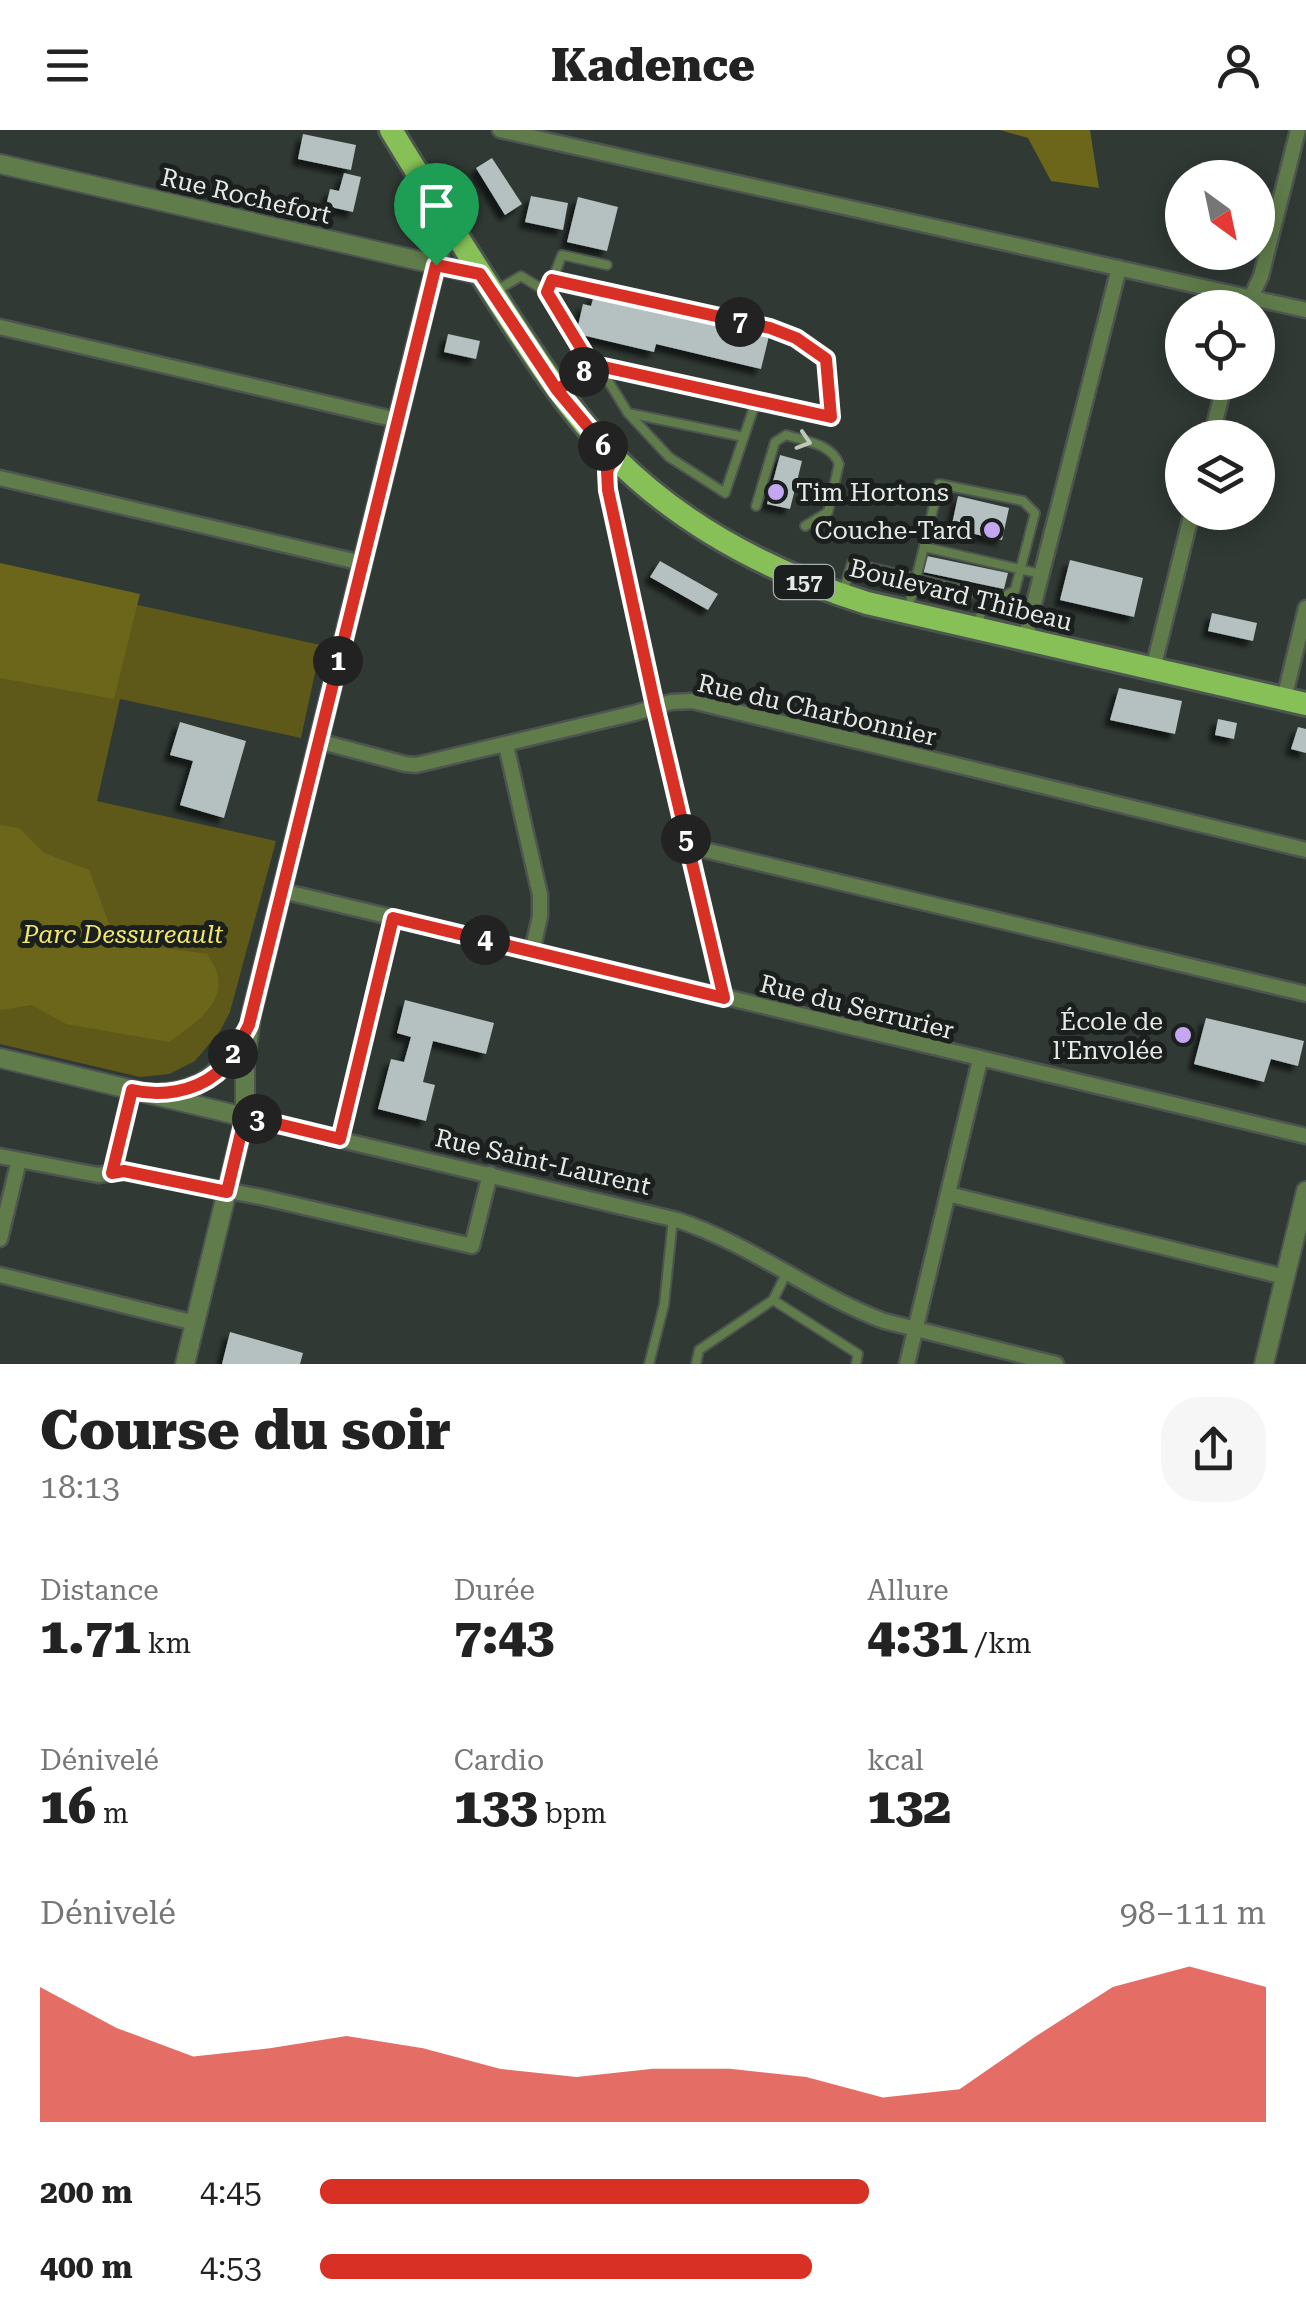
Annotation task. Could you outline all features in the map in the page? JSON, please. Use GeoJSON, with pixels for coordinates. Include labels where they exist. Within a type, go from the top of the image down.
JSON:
{"type":"FeatureCollection","features":[{"type":"Feature","properties":{"kind":"main road","name":"Boulevard Thibeau"},"geometry":{"type":"LineString","coordinates":[[391,130],[557,390],[614,458],[664,500],[726,542],[773,568],[842,595],[1295,702]]}},
{"type":"Feature","properties":{"kind":"street"},"geometry":{"type":"LineString","coordinates":[[500,130],[1118,268],[1200,290]]}},
{"type":"Feature","properties":{"kind":"street"},"geometry":{"type":"LineString","coordinates":[[1254,290],[1298,130]]}},
{"type":"Feature","properties":{"kind":"street","name":"Rue Rochefort"},"geometry":{"type":"LineString","coordinates":[[0,164],[436,265],[487,284]]}},
{"type":"Feature","properties":{"kind":"street"},"geometry":{"type":"LineString","coordinates":[[186,1364],[245,1116],[249,1025],[448,224]]}},
{"type":"Feature","properties":{"kind":"street"},"geometry":{"type":"LineString","coordinates":[[1024,640],[1118,268]]}},
{"type":"Feature","properties":{"kind":"street"},"geometry":{"type":"LineString","coordinates":[[1275,306],[1306,310]]}},
{"type":"Feature","properties":{"kind":"street"},"geometry":{"type":"LineString","coordinates":[[0,327],[397,420]]}},
{"type":"Feature","properties":{"kind":"street"},"geometry":{"type":"LineString","coordinates":[[614,458],[607,471],[608,490],[724,998]]}},
{"type":"Feature","properties":{"kind":"street"},"geometry":{"type":"LineString","coordinates":[[0,478],[362,563]]}},
{"type":"Feature","properties":{"kind":"street"},"geometry":{"type":"LineString","coordinates":[[1153,669],[1188,530]]}},
{"type":"Feature","properties":{"kind":"street"},"geometry":{"type":"LineString","coordinates":[[1295,702],[1306,608]]}},
{"type":"Feature","properties":{"kind":"street","name":"Rue du Charbonnier"},"geometry":{"type":"LineString","coordinates":[[318,741],[410,765],[635,714],[671,702],[692,701],[1306,850]]}},
{"type":"Feature","properties":{"kind":"street"},"geometry":{"type":"LineString","coordinates":[[506,745],[540,894],[540,916],[532,952]]}},
{"type":"Feature","properties":{"kind":"street"},"geometry":{"type":"LineString","coordinates":[[688,846],[1306,994]]}},
{"type":"Feature","properties":{"kind":"street","name":"Rue du Serrurier"},"geometry":{"type":"LineString","coordinates":[[282,891],[1306,1136]]}},
{"type":"Feature","properties":{"kind":"street"},"geometry":{"type":"LineString","coordinates":[[340,1139],[393,918]]}},
{"type":"Feature","properties":{"kind":"street"},"geometry":{"type":"LineString","coordinates":[[112,1173],[139,1092],[182,1090],[212,1076],[228,1061],[249,1025]]}},
{"type":"Feature","properties":{"kind":"street","name":"Rue Saint-Laurent"},"geometry":{"type":"LineString","coordinates":[[0,1058],[673,1218],[715,1234],[873,1317],[1056,1364]]}},
{"type":"Feature","properties":{"kind":"street"},"geometry":{"type":"LineString","coordinates":[[907,1364],[980,1060]]}},
{"type":"Feature","properties":{"kind":"street"},"geometry":{"type":"LineString","coordinates":[[0,1156],[98,1175],[124,1171],[261,1197],[472,1246],[490,1174]]}},
{"type":"Feature","properties":{"kind":"street"},"geometry":{"type":"LineString","coordinates":[[0,1239],[18,1160]]}},
{"type":"Feature","properties":{"kind":"street"},"geometry":{"type":"LineString","coordinates":[[1264,1364],[1306,1191]]}},
{"type":"Feature","properties":{"kind":"street"},"geometry":{"type":"LineString","coordinates":[[948,1194],[1285,1277]]}},
{"type":"Feature","properties":{"kind":"street"},"geometry":{"type":"LineString","coordinates":[[0,1274],[195,1323]]}},
{"type":"Feature","properties":{"kind":"lane"},"geometry":{"type":"LineString","coordinates":[[547,292],[562,255],[608,265]]}},
{"type":"Feature","properties":{"kind":"lane"},"geometry":{"type":"LineString","coordinates":[[487,284],[520,276],[547,292],[628,412],[670,457],[725,493],[756,400]]}},
{"type":"Feature","properties":{"kind":"lane"},"geometry":{"type":"LineString","coordinates":[[552,280],[770,328],[796,338],[826,359],[831,417],[596,367],[557,390]]}},
{"type":"Feature","properties":{"kind":"lane"},"geometry":{"type":"LineString","coordinates":[[628,412],[744,437]]}},
{"type":"Feature","properties":{"kind":"lane"},"geometry":{"type":"LineString","coordinates":[[756,506],[775,442],[786,436],[829,449],[839,464],[828,512],[805,526]]}},
{"type":"Feature","properties":{"kind":"lane"},"geometry":{"type":"LineString","coordinates":[[842,595],[852,564],[915,580],[1000,599],[1015,590],[1035,513],[1023,501],[939,484],[924,547],[915,580],[907,613]]}},
{"type":"Feature","properties":{"kind":"lane"},"geometry":{"type":"LineString","coordinates":[[924,547],[1041,574]]}},
{"type":"Feature","properties":{"kind":"lane"},"geometry":{"type":"LineString","coordinates":[[977,629],[986,596]]}},
{"type":"Feature","properties":{"kind":"lane"},"geometry":{"type":"LineString","coordinates":[[650,1364],[664,1305],[673,1218]]}},
{"type":"Feature","properties":{"kind":"lane"},"geometry":{"type":"LineString","coordinates":[[696,1364],[699,1350],[773,1300],[787,1272]]}},
{"type":"Feature","properties":{"kind":"lane"},"geometry":{"type":"LineString","coordinates":[[773,1300],[858,1354],[856,1364]]}},
{"type":"Feature","properties":{"kind":"green space"},"geometry":{"type":"Polygon","coordinates":[[[1000,130],[1090,130],[1099,188],[1051,181],[1028,138],[1000,130]]]}},
{"type":"Feature","properties":{"kind":"green space"},"geometry":{"type":"Polygon","coordinates":[[[0,563],[140,594],[114,699],[0,678],[0,563]]]}},
{"type":"Feature","properties":{"kind":"green space","name":"Parc Dessureault"},"geometry":{"type":"Polygon","coordinates":[[[0,575],[321,645],[301,738],[120,699],[97,801],[276,841],[230,1012],[195,1061],[169,1074],[140,1077],[0,1044],[0,575]]]}},
{"type":"Feature","properties":{"kind":"green space"},"geometry":{"type":"Polygon","coordinates":[[[0,825],[19,828],[44,853],[89,870],[110,926],[145,945],[207,954],[218,977],[218,988],[203,1015],[169,1042],[66,1024],[32,1005],[0,1010],[0,825]]]}},
{"type":"Feature","properties":{"kind":"building"},"geometry":{"type":"Polygon","coordinates":[[[303,134],[356,145],[351,170],[298,159],[303,134]]]}},
{"type":"Feature","properties":{"kind":"building"},"geometry":{"type":"Polygon","coordinates":[[[492,158],[522,204],[505,215],[476,168],[492,158]]]}},
{"type":"Feature","properties":{"kind":"building"},"geometry":{"type":"Polygon","coordinates":[[[344,173],[361,177],[353,212],[326,206],[330,189],[339,191],[344,173]]]}},
{"type":"Feature","properties":{"kind":"building"},"geometry":{"type":"Polygon","coordinates":[[[531,196],[568,203],[563,230],[525,222],[531,196]]]}},
{"type":"Feature","properties":{"kind":"building"},"geometry":{"type":"Polygon","coordinates":[[[578,197],[618,207],[607,251],[567,242],[578,197]]]}},
{"type":"Feature","properties":{"kind":"building"},"geometry":{"type":"Polygon","coordinates":[[[594,295],[769,336],[761,369],[656,344],[654,352],[582,335],[577,330],[583,304],[591,306],[594,295]]]}},
{"type":"Feature","properties":{"kind":"building"},"geometry":{"type":"Polygon","coordinates":[[[448,334],[480,341],[476,359],[444,352],[448,334]]]}},
{"type":"Feature","properties":{"kind":"building"},"geometry":{"type":"Polygon","coordinates":[[[780,455],[802,461],[790,509],[767,504],[780,455]]]}},
{"type":"Feature","properties":{"kind":"building"},"geometry":{"type":"Polygon","coordinates":[[[958,496],[1009,508],[1002,540],[951,529],[958,496]]]}},
{"type":"Feature","properties":{"kind":"building"},"geometry":{"type":"Polygon","coordinates":[[[927,556],[1008,573],[1004,589],[923,572],[927,556]]]}},
{"type":"Feature","properties":{"kind":"building"},"geometry":{"type":"Polygon","coordinates":[[[1070,560],[1143,578],[1134,617],[1060,600],[1070,560]]]}},
{"type":"Feature","properties":{"kind":"building"},"geometry":{"type":"Polygon","coordinates":[[[660,561],[718,594],[708,610],[650,577],[660,561]]]}},
{"type":"Feature","properties":{"kind":"building"},"geometry":{"type":"Polygon","coordinates":[[[1212,613],[1257,623],[1253,641],[1208,631],[1212,613]]]}},
{"type":"Feature","properties":{"kind":"building"},"geometry":{"type":"Polygon","coordinates":[[[1119,688],[1182,701],[1175,734],[1110,720],[1119,688]]]}},
{"type":"Feature","properties":{"kind":"building"},"geometry":{"type":"Polygon","coordinates":[[[1218,719],[1237,723],[1234,739],[1215,735],[1218,719]]]}},
{"type":"Feature","properties":{"kind":"building"},"geometry":{"type":"Polygon","coordinates":[[[180,722],[246,741],[224,818],[180,805],[193,761],[170,755],[180,722]]]}},
{"type":"Feature","properties":{"kind":"building"},"geometry":{"type":"Polygon","coordinates":[[[1298,727],[1306,729],[1306,753],[1291,749],[1298,727]]]}},
{"type":"Feature","properties":{"kind":"building"},"geometry":{"type":"Polygon","coordinates":[[[405,1000],[494,1023],[486,1054],[433,1041],[423,1082],[435,1085],[426,1121],[378,1109],[391,1059],[404,1062],[411,1037],[397,1033],[405,1000]]]}},
{"type":"Feature","properties":{"kind":"building"},"geometry":{"type":"Polygon","coordinates":[[[1206,1018],[1304,1041],[1298,1066],[1271,1059],[1264,1082],[1194,1064],[1206,1018]]]}},
{"type":"Feature","properties":{"kind":"building"},"geometry":{"type":"Polygon","coordinates":[[[230,1332],[303,1353],[300,1364],[222,1364],[230,1332]]]}},
{"type":"Feature","properties":{"kind":"place","name":"Tim Hortons"},"geometry":{"type":"Point","coordinates":[776,492]}},
{"type":"Feature","properties":{"kind":"place","name":"Couche-Tard"},"geometry":{"type":"Point","coordinates":[992,530]}},
{"type":"Feature","properties":{"kind":"place","name":"École de l'Envolée"},"geometry":{"type":"Point","coordinates":[1183,1035]}},
{"type":"Feature","properties":{"kind":"route"},"geometry":{"type":"LineString","coordinates":[[436,265],[249,1025],[228,1061],[206,1080],[168,1093],[132,1090],[112,1173],[124,1171],[227,1192],[245,1116],[340,1139],[393,918],[724,998],[608,490],[607,471],[614,458],[557,390],[593,368],[547,292],[552,280],[770,328],[796,338],[826,359],[831,417],[599,366],[557,390],[480,274],[436,265]]}}]}
